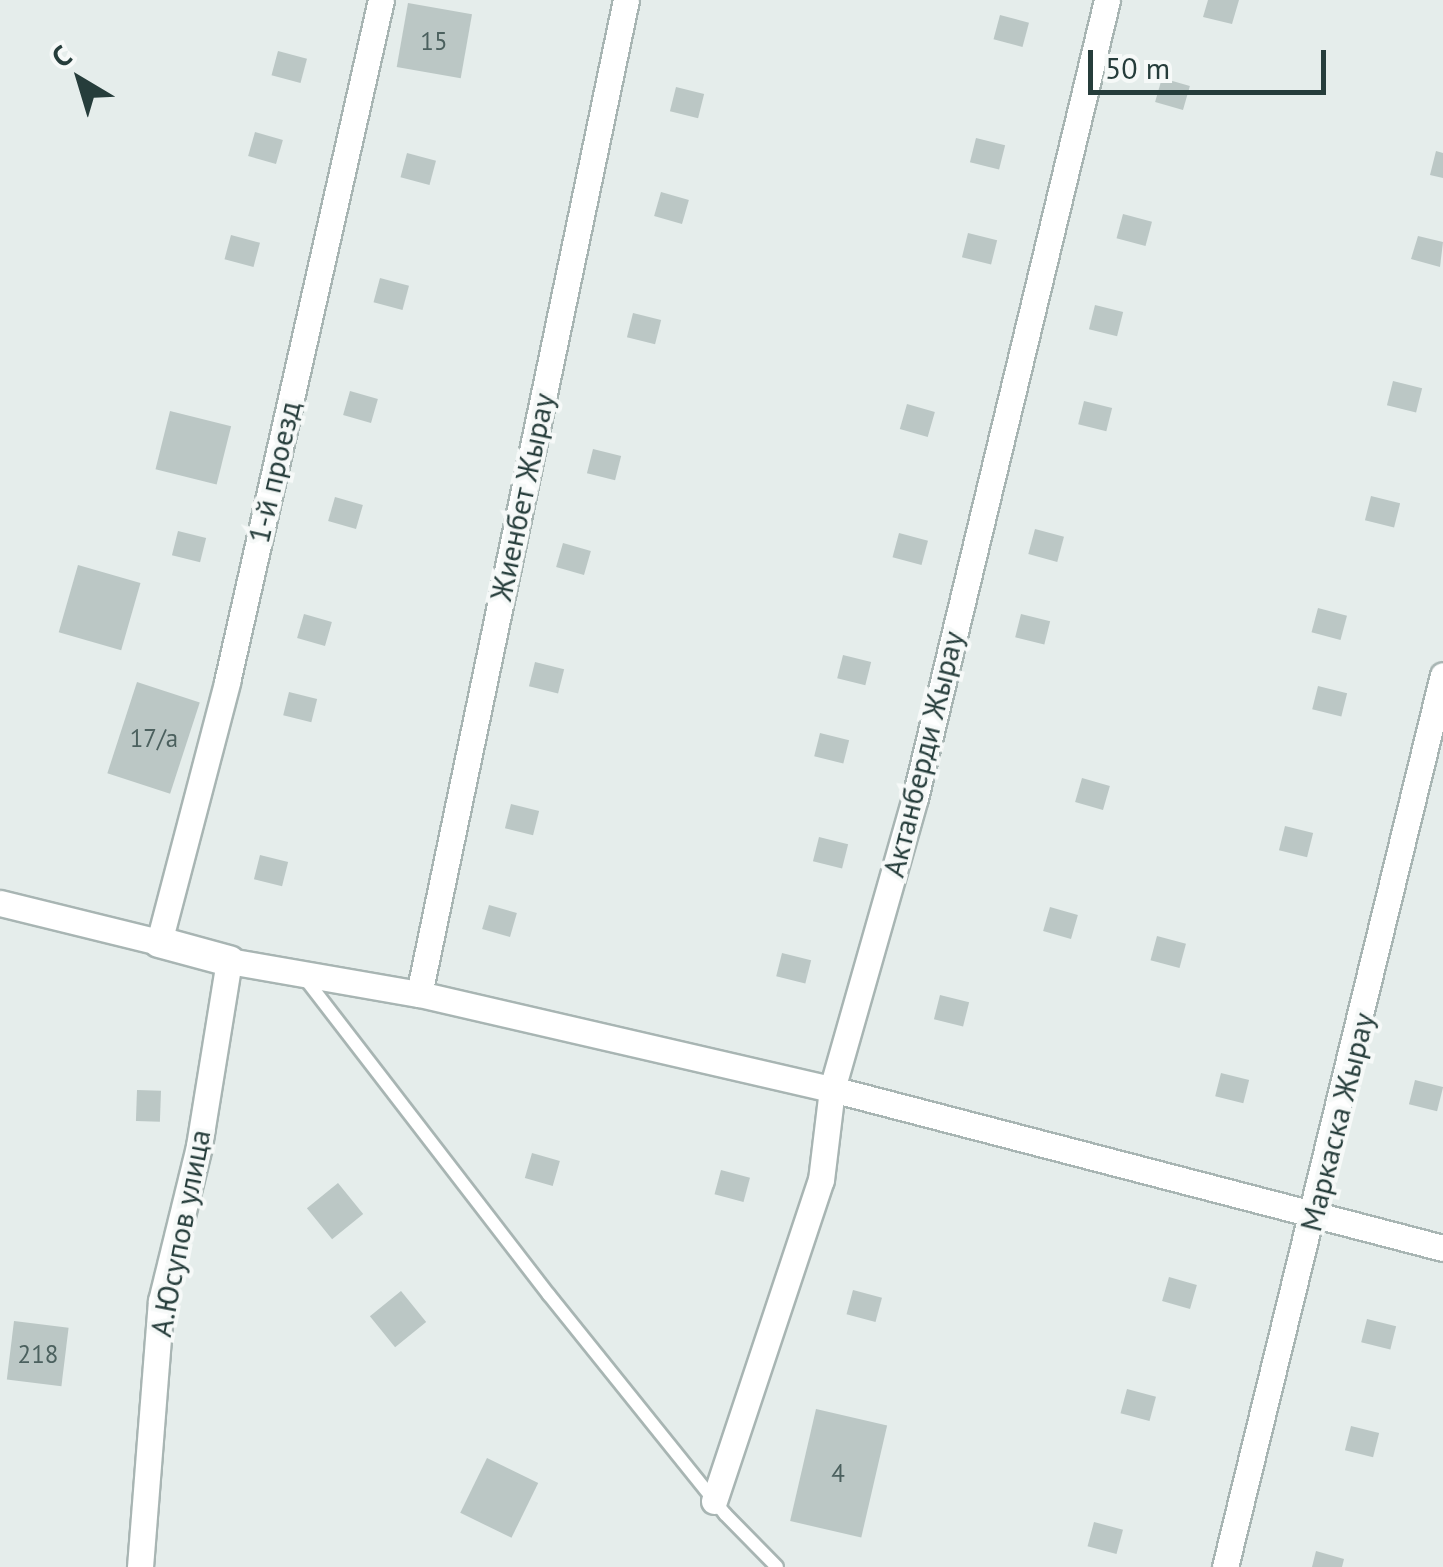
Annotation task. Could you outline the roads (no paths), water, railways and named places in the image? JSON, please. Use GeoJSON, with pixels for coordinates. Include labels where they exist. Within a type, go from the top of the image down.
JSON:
{"type":"FeatureCollection","features":[{"type":"Feature","properties":{"kind":"street","name":"1-й проезд"},"geometry":{"type":"LineString","coordinates":[[159,942],[227,682],[381,0]]}},
{"type":"Feature","properties":{"kind":"street","name":"Жиенбет Жырау"},"geometry":{"type":"LineString","coordinates":[[419,994],[626,0]]}},
{"type":"Feature","properties":{"kind":"street","name":"Актанберди Жырау"},"geometry":{"type":"LineString","coordinates":[[714,1501],[820,1180],[832,1089],[915,798],[1107,0]]}},
{"type":"Feature","properties":{"kind":"street","name":"Маркаска Жырау"},"geometry":{"type":"LineString","coordinates":[[1225,1567],[1314,1216],[1443,675]]}},
{"type":"Feature","properties":{"kind":"street"},"geometry":{"type":"LineString","coordinates":[[0,903],[229,961],[419,994],[832,1089],[1443,1248]]}},
{"type":"Feature","properties":{"kind":"street","name":"А.Юсупов улица"},"geometry":{"type":"LineString","coordinates":[[140,1567],[161,1301],[199,1146],[229,961]]}},
{"type":"Feature","properties":{"kind":"lane"},"geometry":{"type":"LineString","coordinates":[[304,977],[714,1501],[778,1567]]}}]}
